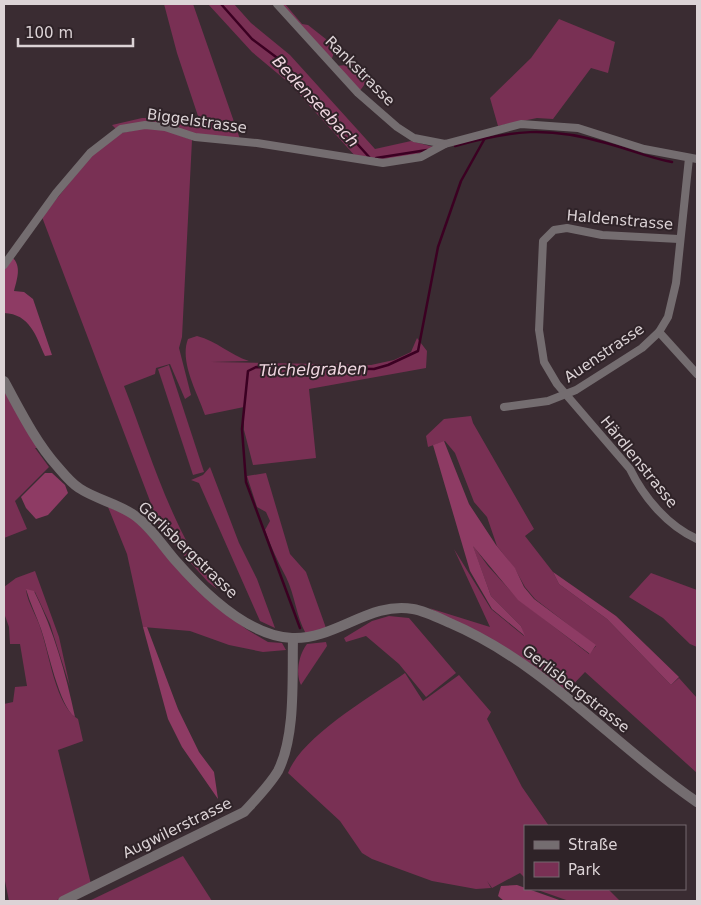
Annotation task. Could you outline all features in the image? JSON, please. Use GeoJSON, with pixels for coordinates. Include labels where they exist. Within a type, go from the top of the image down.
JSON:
{"type":"FeatureCollection","features":[{"type":"Feature","properties":{"kind":"street","name":"Rankstrasse"},"geometry":{"type":"LineString","coordinates":[[277,4],[358,93],[397,127],[414,138],[445,144],[521,124],[578,128],[644,149],[693,158]]}},
{"type":"Feature","properties":{"kind":"street","name":"Biggelstrasse"},"geometry":{"type":"LineString","coordinates":[[4,265],[56,193],[96,148],[121,129],[145,125],[165,127],[195,137],[257,143],[383,163],[421,157],[445,144]]}},
{"type":"Feature","properties":{"kind":"street","name":"Auenstrasse"},"geometry":{"type":"LineString","coordinates":[[504,407],[548,401],[576,390],[632,354],[659,332],[671,308],[676,283],[679,239],[693,158]]}},
{"type":"Feature","properties":{"kind":"street","name":"Haldenstrasse"},"geometry":{"type":"LineString","coordinates":[[565,394],[544,362],[539,330],[543,241],[554,230],[567,228],[602,235],[679,239]]}},
{"type":"Feature","properties":{"kind":"street","name":"Auenstrasse"},"geometry":{"type":"LineString","coordinates":[[659,332],[697,374]]}},
{"type":"Feature","properties":{"kind":"street","name":"Gerlisbergstrasse"},"geometry":{"type":"LineString","coordinates":[[4,381],[36,438],[57,467],[78,488],[133,514],[203,588],[248,626],[273,636],[293,638],[332,631],[369,614],[389,608],[413,609],[452,623],[520,662],[544,679],[672,785],[697,802]]}},
{"type":"Feature","properties":{"kind":"street","name":"Härdlenstrasse"},"geometry":{"type":"LineString","coordinates":[[565,394],[630,470],[638,486],[656,507],[668,520],[697,538]]}},
{"type":"Feature","properties":{"kind":"street","name":"Augwilerstrasse"},"geometry":{"type":"LineString","coordinates":[[63,901],[244,812],[262,793],[278,770],[289,734],[293,638]]}},
{"type":"Feature","properties":{"kind":"green space"},"geometry":{"type":"Polygon","coordinates":[[[164,4],[193,4],[240,139],[196,134],[166,125],[116,129],[112,125],[142,118],[173,118],[201,125],[177,53],[164,4]]]}},
{"type":"Feature","properties":{"kind":"green space"},"geometry":{"type":"Polygon","coordinates":[[[208,4],[234,4],[251,23],[290,55],[375,149],[411,141],[434,147],[405,157],[376,159],[356,157],[289,83],[252,52],[208,4]]]}},
{"type":"Feature","properties":{"kind":"green space"},"geometry":{"type":"Polygon","coordinates":[[[280,4],[285,4],[302,24],[308,25],[336,47],[331,61],[280,4]]]}},
{"type":"Feature","properties":{"kind":"green space"},"geometry":{"type":"Polygon","coordinates":[[[559,19],[615,42],[608,73],[591,68],[553,119],[537,118],[498,126],[490,98],[531,58],[559,19]]]}},
{"type":"Feature","properties":{"kind":"green space"},"geometry":{"type":"Polygon","coordinates":[[[356,64],[370,77],[359,92],[336,66],[356,64]]]}},
{"type":"Feature","properties":{"kind":"green space"},"geometry":{"type":"Polygon","coordinates":[[[146,128],[165,130],[192,140],[182,337],[179,348],[191,395],[185,399],[170,364],[156,368],[155,374],[124,386],[153,465],[175,517],[187,543],[217,589],[208,582],[161,530],[42,217],[91,156],[121,133],[146,128]]]}},
{"type":"Feature","properties":{"kind":"green space"},"geometry":{"type":"Polygon","coordinates":[[[197,336],[211,341],[249,361],[211,362],[371,365],[394,360],[411,352],[417,338],[427,351],[426,368],[309,389],[316,458],[253,465],[244,430],[244,407],[205,415],[190,378],[186,358],[188,339],[197,336]]]}},
{"type":"Feature","properties":{"kind":"green space"},"geometry":{"type":"Polygon","coordinates":[[[169,365],[204,472],[193,475],[158,369],[169,365]]]}},
{"type":"Feature","properties":{"kind":"green space"},"geometry":{"type":"Polygon","coordinates":[[[5,392],[38,448],[35,448],[49,467],[15,501],[27,529],[4,538],[5,392]]]}},
{"type":"Feature","properties":{"kind":"green space"},"geometry":{"type":"Polygon","coordinates":[[[471,416],[473,423],[534,529],[525,536],[553,572],[559,584],[607,619],[671,685],[679,678],[697,698],[697,773],[585,672],[565,693],[454,621],[429,608],[490,627],[454,549],[491,609],[524,636],[521,626],[491,596],[472,544],[488,566],[518,599],[589,654],[596,646],[535,599],[525,587],[515,569],[497,546],[487,517],[474,502],[455,453],[445,441],[428,447],[426,436],[444,419],[471,416]]]}},
{"type":"Feature","properties":{"kind":"green space"},"geometry":{"type":"Polygon","coordinates":[[[210,467],[239,543],[257,579],[275,628],[260,621],[199,483],[191,480],[203,475],[210,467]]]}},
{"type":"Feature","properties":{"kind":"green space"},"geometry":{"type":"Polygon","coordinates":[[[266,473],[290,554],[306,572],[326,628],[306,634],[289,584],[267,536],[265,530],[270,521],[266,512],[257,507],[247,476],[266,473]]]}},
{"type":"Feature","properties":{"kind":"green space"},"geometry":{"type":"Polygon","coordinates":[[[108,507],[132,517],[202,593],[246,629],[268,642],[282,643],[286,650],[263,652],[229,645],[190,631],[143,627],[127,554],[108,507]]]}},
{"type":"Feature","properties":{"kind":"green space"},"geometry":{"type":"Polygon","coordinates":[[[35,571],[59,637],[70,687],[50,624],[35,592],[26,590],[27,595],[41,630],[54,679],[70,713],[78,719],[83,741],[58,750],[91,884],[55,901],[9,901],[4,876],[4,704],[13,702],[15,687],[27,686],[20,644],[10,644],[9,627],[4,613],[4,587],[16,578],[35,571]]]}},
{"type":"Feature","properties":{"kind":"green space"},"geometry":{"type":"Polygon","coordinates":[[[651,573],[697,590],[697,647],[690,644],[663,618],[629,597],[651,573]]]}},
{"type":"Feature","properties":{"kind":"green space"},"geometry":{"type":"Polygon","coordinates":[[[389,616],[409,618],[456,673],[426,697],[399,664],[366,636],[346,642],[344,638],[372,621],[389,616]]]}},
{"type":"Feature","properties":{"kind":"green space"},"geometry":{"type":"Polygon","coordinates":[[[326,642],[327,646],[301,685],[298,669],[304,648],[307,644],[326,642]]]}},
{"type":"Feature","properties":{"kind":"green space"},"geometry":{"type":"Polygon","coordinates":[[[405,673],[423,701],[459,675],[491,712],[487,719],[522,787],[548,825],[524,825],[524,877],[520,873],[492,888],[487,881],[491,888],[476,889],[432,881],[372,859],[362,853],[340,821],[288,773],[296,759],[322,731],[405,673]]]}},
{"type":"Feature","properties":{"kind":"green space"},"geometry":{"type":"Polygon","coordinates":[[[183,856],[212,901],[89,901],[183,856]]]}},
{"type":"Feature","properties":{"kind":"green space"},"geometry":{"type":"Polygon","coordinates":[[[538,890],[609,890],[620,901],[569,901],[538,890]]]}},
{"type":"Feature","properties":{"kind":"shaded area"},"geometry":{"type":"Polygon","coordinates":[[[12,257],[18,269],[14,291],[24,292],[33,299],[52,355],[45,356],[35,334],[26,322],[13,314],[4,313],[4,268],[12,257]]]}},
{"type":"Feature","properties":{"kind":"shaded area"},"geometry":{"type":"Polygon","coordinates":[[[444,441],[469,504],[496,545],[515,568],[524,587],[534,599],[596,645],[590,654],[518,600],[473,546],[491,596],[521,626],[525,636],[492,609],[470,571],[433,445],[444,441]]]}},
{"type":"Feature","properties":{"kind":"shaded area"},"geometry":{"type":"Polygon","coordinates":[[[45,473],[52,473],[65,485],[68,493],[48,515],[36,519],[26,508],[21,497],[45,473]]]}},
{"type":"Feature","properties":{"kind":"shaded area"},"geometry":{"type":"Polygon","coordinates":[[[553,572],[616,616],[679,677],[671,685],[607,619],[559,584],[553,572]]]}},
{"type":"Feature","properties":{"kind":"shaded area"},"geometry":{"type":"Polygon","coordinates":[[[26,589],[34,591],[48,622],[68,685],[75,717],[69,711],[59,690],[41,629],[26,589]]]}},
{"type":"Feature","properties":{"kind":"shaded area"},"geometry":{"type":"Polygon","coordinates":[[[143,627],[147,627],[178,709],[199,752],[214,772],[218,799],[182,747],[168,719],[143,627]]]}},
{"type":"Feature","properties":{"kind":"shaded area"},"geometry":{"type":"Polygon","coordinates":[[[517,885],[524,887],[524,890],[531,890],[562,901],[504,901],[498,896],[501,886],[517,885]]]}},
{"type":"Feature","properties":{"kind":"waterway","name":"Bedenseebach"},"geometry":{"type":"LineString","coordinates":[[221,4],[252,39],[284,63],[370,158]]}},
{"type":"Feature","properties":{"kind":"waterway","name":"Bedenseebach"},"geometry":{"type":"LineString","coordinates":[[455,146],[494,136],[548,132],[566,134],[614,145],[672,162]]}},
{"type":"Feature","properties":{"kind":"waterway","name":"Tüchelgraben"},"geometry":{"type":"LineString","coordinates":[[300,628],[246,482],[242,429],[248,371],[256,367],[374,369],[388,365],[418,351],[438,247],[461,181],[485,138]]}},
{"type":"Feature","properties":{"kind":"waterway","name":"Bedenseebach"},"geometry":{"type":"LineString","coordinates":[[376,158],[427,150]]}}]}
